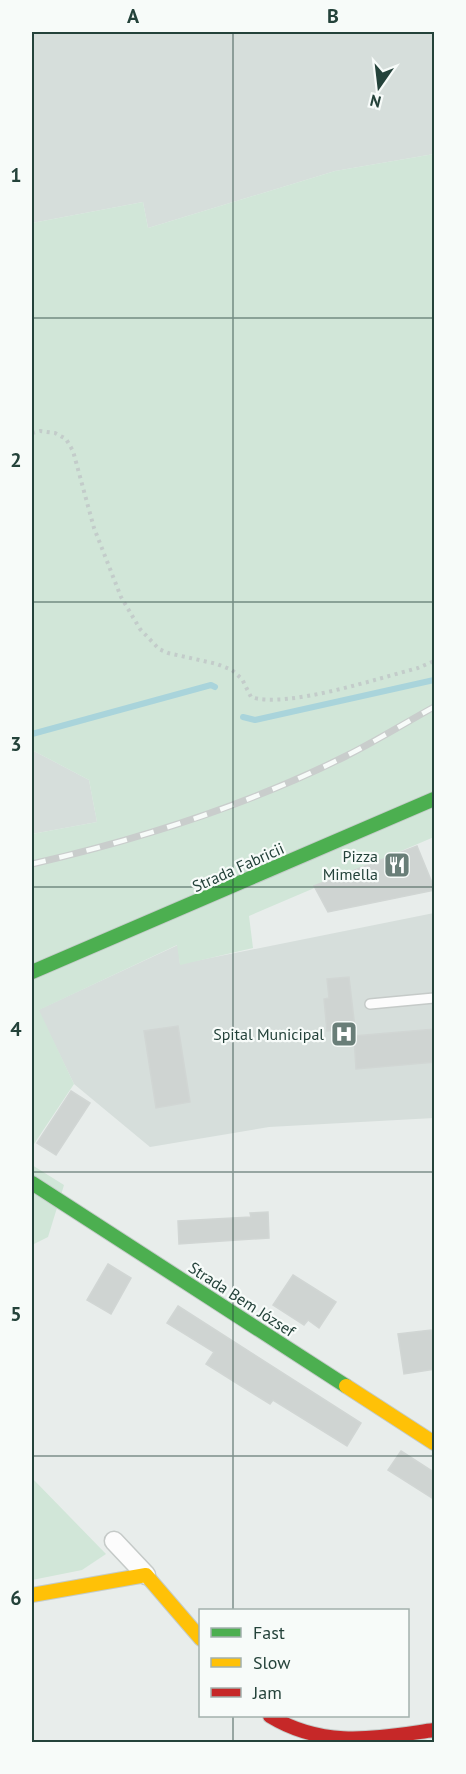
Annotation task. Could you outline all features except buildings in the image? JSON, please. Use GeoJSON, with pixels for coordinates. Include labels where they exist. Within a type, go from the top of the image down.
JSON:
{"type":"FeatureCollection","features":[{"type":"Feature","properties":{"kind":"main road","name":"Strada Fabricii"},"geometry":{"type":"LineString","coordinates":[[32,972],[435,799]]}},
{"type":"Feature","properties":{"kind":"main road","name":"Strada Fabricii"},"geometry":{"type":"LineString","coordinates":[[32,980],[55,964]]}},
{"type":"Feature","properties":{"kind":"main road","name":"Strada Bem József"},"geometry":{"type":"LineString","coordinates":[[32,1183],[435,1443]]}},
{"type":"Feature","properties":{"kind":"main road"},"geometry":{"type":"LineString","coordinates":[[32,1595],[146,1575],[199,1637]]}},
{"type":"Feature","properties":{"kind":"main road"},"geometry":{"type":"LineString","coordinates":[[272,1717],[289,1728],[334,1739],[435,1731]]}},
{"type":"Feature","properties":{"kind":"street"},"geometry":{"type":"LineString","coordinates":[[114,1541],[146,1575]]}},
{"type":"Feature","properties":{"kind":"lane"},"geometry":{"type":"LineString","coordinates":[[370,1004],[435,998]]}},
{"type":"Feature","properties":{"kind":"path"},"geometry":{"type":"LineString","coordinates":[[32,433],[40,430],[55,433],[66,439],[73,451],[94,528],[121,597],[140,629],[159,649],[231,670],[242,679],[251,696],[262,701],[305,696],[418,668],[435,661]]}},
{"type":"Feature","properties":{"kind":"shaded area"},"geometry":{"type":"Polygon","coordinates":[[[32,32],[434,32],[434,154],[335,171],[148,228],[143,202],[32,223],[32,32]]]}},
{"type":"Feature","properties":{"kind":"shaded area"},"geometry":{"type":"Polygon","coordinates":[[[32,750],[89,780],[97,822],[32,834],[32,750]]]}},
{"type":"Feature","properties":{"kind":"shaded area"},"geometry":{"type":"Polygon","coordinates":[[[434,913],[434,1118],[269,1127],[150,1147],[74,1084],[38,1010],[178,945],[180,964],[434,913]]]}},
{"type":"Feature","properties":{"kind":"green space"},"geometry":{"type":"Polygon","coordinates":[[[434,154],[434,837],[249,916],[253,948],[180,965],[177,945],[39,1010],[74,1084],[32,1147],[32,834],[97,822],[89,780],[32,750],[32,223],[143,202],[148,228],[335,171],[434,154]]]}},
{"type":"Feature","properties":{"kind":"green space"},"geometry":{"type":"Polygon","coordinates":[[[32,1165],[64,1185],[48,1237],[32,1245],[32,1165]]]}},
{"type":"Feature","properties":{"kind":"green space"},"geometry":{"type":"Polygon","coordinates":[[[32,1478],[106,1554],[82,1570],[32,1580],[32,1478]]]}},
{"type":"Feature","properties":{"kind":"waterway"},"geometry":{"type":"LineString","coordinates":[[243,717],[255,720],[434,680]]}},
{"type":"Feature","properties":{"kind":"waterway"},"geometry":{"type":"LineString","coordinates":[[32,734],[211,685],[215,687]]}},
{"type":"Feature","properties":{"kind":"railway"},"geometry":{"type":"LineString","coordinates":[[32,864],[113,844],[231,806],[346,756],[434,707]]}},
{"type":"Feature","properties":{"kind":"traffic: fast"},"geometry":{"type":"LineString","coordinates":[[32,972],[434,799]]}},
{"type":"Feature","properties":{"kind":"traffic: fast"},"geometry":{"type":"LineString","coordinates":[[32,1183],[346,1386]]}},
{"type":"Feature","properties":{"kind":"traffic: slow"},"geometry":{"type":"LineString","coordinates":[[346,1386],[434,1443]]}},
{"type":"Feature","properties":{"kind":"traffic: slow"},"geometry":{"type":"LineString","coordinates":[[32,1595],[146,1575],[199,1637]]}},
{"type":"Feature","properties":{"kind":"traffic: jam"},"geometry":{"type":"LineString","coordinates":[[272,1717],[310,1733],[330,1737],[370,1738],[434,1730]]}},
{"type":"Feature","properties":{"kind":"place","name":"Pizza Mimella"},"geometry":{"type":"Point","coordinates":[397,865]}},
{"type":"Feature","properties":{"kind":"place","name":"Spital Municipal"},"geometry":{"type":"Point","coordinates":[344,1034]}}]}
